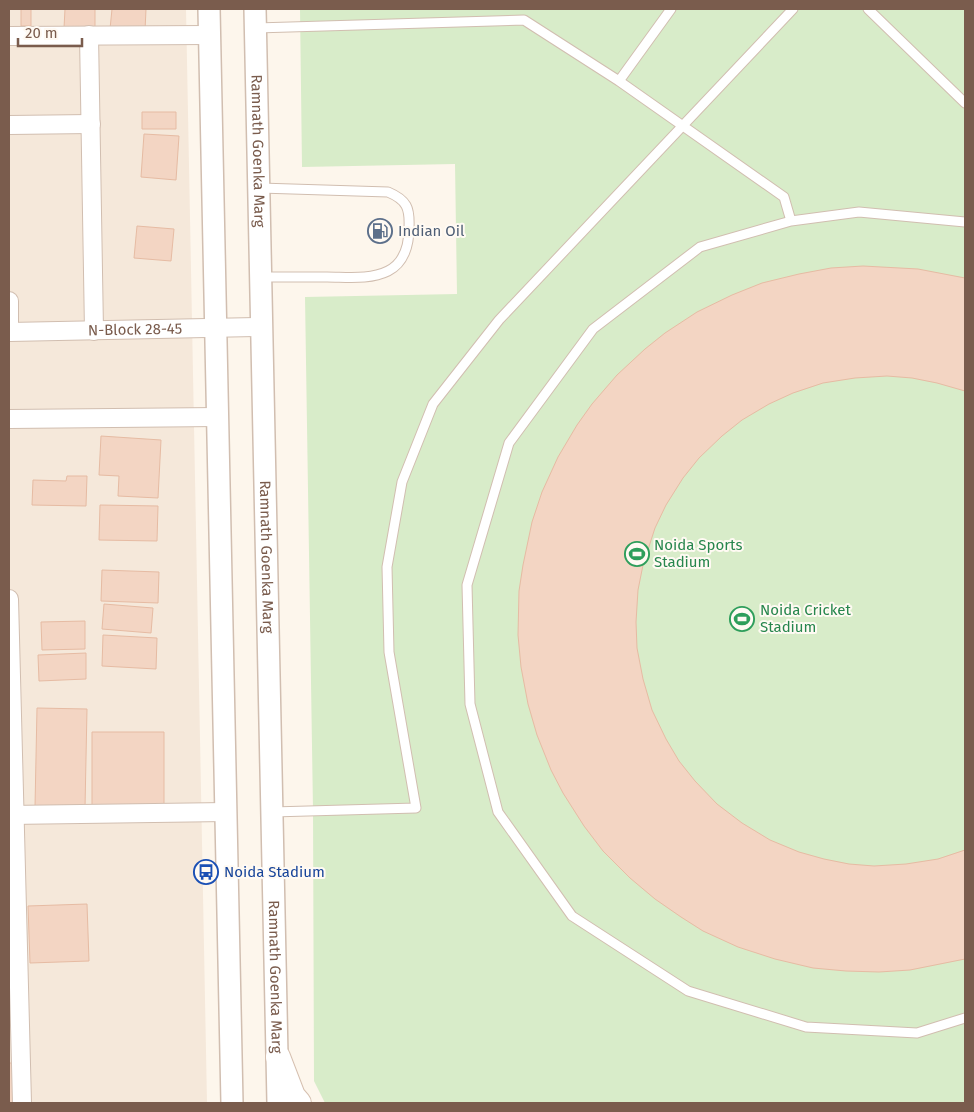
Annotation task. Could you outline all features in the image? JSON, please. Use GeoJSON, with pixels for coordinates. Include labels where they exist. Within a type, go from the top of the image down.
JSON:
{"type":"FeatureCollection","features":[{"type":"Feature","properties":{"kind":"main road"},"geometry":{"type":"LineString","coordinates":[[278,1057],[293,1096],[299,1103]]}},
{"type":"Feature","properties":{"kind":"street"},"geometry":{"type":"LineString","coordinates":[[209,9],[232,1103]]}},
{"type":"Feature","properties":{"kind":"street","name":"Ramnath Goenka Marg"},"geometry":{"type":"LineString","coordinates":[[255,19],[278,1103]]}},
{"type":"Feature","properties":{"kind":"street"},"geometry":{"type":"LineString","coordinates":[[89,35],[94,330]]}},
{"type":"Feature","properties":{"kind":"street"},"geometry":{"type":"LineString","coordinates":[[9,36],[210,35]]}},
{"type":"Feature","properties":{"kind":"street"},"geometry":{"type":"LineString","coordinates":[[9,125],[91,124]]}},
{"type":"Feature","properties":{"kind":"street"},"geometry":{"type":"LineString","coordinates":[[9,301],[9,332]]}},
{"type":"Feature","properties":{"kind":"street","name":"N-Block 28-45"},"geometry":{"type":"LineString","coordinates":[[9,332],[262,327]]}},
{"type":"Feature","properties":{"kind":"street"},"geometry":{"type":"LineString","coordinates":[[9,419],[218,417]]}},
{"type":"Feature","properties":{"kind":"street"},"geometry":{"type":"LineString","coordinates":[[9,599],[14,1044],[22,1103]]}},
{"type":"Feature","properties":{"kind":"street"},"geometry":{"type":"LineString","coordinates":[[11,815],[226,812]]}},
{"type":"Feature","properties":{"kind":"lane"},"geometry":{"type":"LineString","coordinates":[[619,81],[672,9]]}},
{"type":"Feature","properties":{"kind":"lane"},"geometry":{"type":"LineString","coordinates":[[272,812],[416,808],[389,652],[386,567],[402,482],[434,404],[498,320],[793,9]]}},
{"type":"Feature","properties":{"kind":"lane"},"geometry":{"type":"LineString","coordinates":[[868,9],[965,103]]}},
{"type":"Feature","properties":{"kind":"lane"},"geometry":{"type":"LineString","coordinates":[[255,19],[524,20],[619,81],[784,197],[790,221]]}},
{"type":"Feature","properties":{"kind":"lane"},"geometry":{"type":"LineString","coordinates":[[259,188],[388,192],[398,196],[406,204],[410,215],[406,252],[399,263],[390,270],[368,277],[261,277]]}},
{"type":"Feature","properties":{"kind":"lane"},"geometry":{"type":"LineString","coordinates":[[965,222],[859,212],[790,221],[700,247],[593,329],[510,443],[467,585],[470,704],[498,812],[572,916],[688,991],[806,1027],[917,1034],[965,1018]]}},
{"type":"Feature","properties":{"kind":"shaded area"},"geometry":{"type":"Polygon","coordinates":[[[9,9],[186,9],[207,1103],[9,1103],[9,9]]]}},
{"type":"Feature","properties":{"kind":"green space","name":"Noida Sports Stadium"},"geometry":{"type":"Polygon","coordinates":[[[300,9],[965,9],[965,1103],[325,1103],[314,1081],[313,810],[305,297],[457,294],[455,164],[302,167],[300,9]]]}},
{"type":"Feature","properties":{"kind":"building"},"geometry":{"type":"Polygon","coordinates":[[[21,9],[31,9],[31,26],[21,26],[21,9]]]}},
{"type":"Feature","properties":{"kind":"building"},"geometry":{"type":"Polygon","coordinates":[[[65,9],[95,9],[95,29],[64,28],[65,9]]]}},
{"type":"Feature","properties":{"kind":"building"},"geometry":{"type":"Polygon","coordinates":[[[112,9],[146,9],[145,31],[110,29],[112,9]]]}},
{"type":"Feature","properties":{"kind":"building"},"geometry":{"type":"Polygon","coordinates":[[[142,112],[176,112],[176,129],[142,129],[142,112]]]}},
{"type":"Feature","properties":{"kind":"building"},"geometry":{"type":"Polygon","coordinates":[[[144,134],[179,136],[176,180],[141,177],[144,134]]]}},
{"type":"Feature","properties":{"kind":"building"},"geometry":{"type":"Polygon","coordinates":[[[137,226],[174,229],[171,261],[134,258],[137,226]]]}},
{"type":"Feature","properties":{"kind":"building"},"geometry":{"type":"Polygon","coordinates":[[[863,266],[918,269],[965,278],[965,391],[912,378],[887,376],[855,378],[823,383],[793,393],[769,404],[742,420],[699,458],[683,478],[666,505],[655,528],[643,565],[638,590],[636,622],[637,648],[643,679],[652,710],[666,739],[679,761],[695,781],[717,804],[742,823],[770,840],[799,852],[849,864],[874,866],[906,864],[938,859],[965,850],[965,959],[910,970],[879,972],[813,968],[775,959],[738,947],[703,931],[681,917],[630,878],[603,851],[584,826],[551,770],[537,735],[528,704],[521,667],[518,635],[519,591],[523,565],[532,522],[542,492],[558,457],[577,425],[617,375],[665,333],[697,312],[732,295],[762,283],[799,274],[831,268],[863,266]]]}},
{"type":"Feature","properties":{"kind":"building"},"geometry":{"type":"Polygon","coordinates":[[[101,436],[161,440],[158,498],[118,496],[119,476],[99,475],[101,436]]]}},
{"type":"Feature","properties":{"kind":"building"},"geometry":{"type":"Polygon","coordinates":[[[67,476],[87,476],[86,506],[32,505],[33,480],[66,481],[67,476]]]}},
{"type":"Feature","properties":{"kind":"building"},"geometry":{"type":"Polygon","coordinates":[[[100,505],[158,506],[157,541],[99,540],[100,505]]]}},
{"type":"Feature","properties":{"kind":"building"},"geometry":{"type":"Polygon","coordinates":[[[102,570],[159,572],[158,603],[101,601],[102,570]]]}},
{"type":"Feature","properties":{"kind":"building"},"geometry":{"type":"Polygon","coordinates":[[[104,604],[153,608],[151,633],[102,629],[104,604]]]}},
{"type":"Feature","properties":{"kind":"building"},"geometry":{"type":"Polygon","coordinates":[[[85,621],[85,649],[42,650],[41,622],[85,621]]]}},
{"type":"Feature","properties":{"kind":"building"},"geometry":{"type":"Polygon","coordinates":[[[103,635],[157,638],[156,669],[102,666],[103,635]]]}},
{"type":"Feature","properties":{"kind":"building"},"geometry":{"type":"Polygon","coordinates":[[[86,653],[86,679],[39,681],[38,655],[86,653]]]}},
{"type":"Feature","properties":{"kind":"building"},"geometry":{"type":"Polygon","coordinates":[[[37,708],[87,709],[85,808],[35,807],[37,708]]]}},
{"type":"Feature","properties":{"kind":"building"},"geometry":{"type":"Polygon","coordinates":[[[92,732],[164,732],[164,806],[92,806],[92,732]]]}},
{"type":"Feature","properties":{"kind":"building"},"geometry":{"type":"Polygon","coordinates":[[[87,904],[89,961],[30,963],[28,906],[87,904]]]}},
{"type":"Feature","properties":{"kind":"building"},"geometry":{"type":"Polygon","coordinates":[[[9,1063],[16,1063],[16,1103],[9,1103],[9,1063]]]}},
{"type":"Feature","properties":{"kind":"place","name":"Indian Oil"},"geometry":{"type":"Point","coordinates":[380,231]}},
{"type":"Feature","properties":{"kind":"place","name":"Noida Sports Stadium"},"geometry":{"type":"Point","coordinates":[637,554]}},
{"type":"Feature","properties":{"kind":"place","name":"Noida Cricket Stadium"},"geometry":{"type":"Point","coordinates":[742,619]}},
{"type":"Feature","properties":{"kind":"place","name":"Noida Stadium"},"geometry":{"type":"Point","coordinates":[206,872]}}]}
